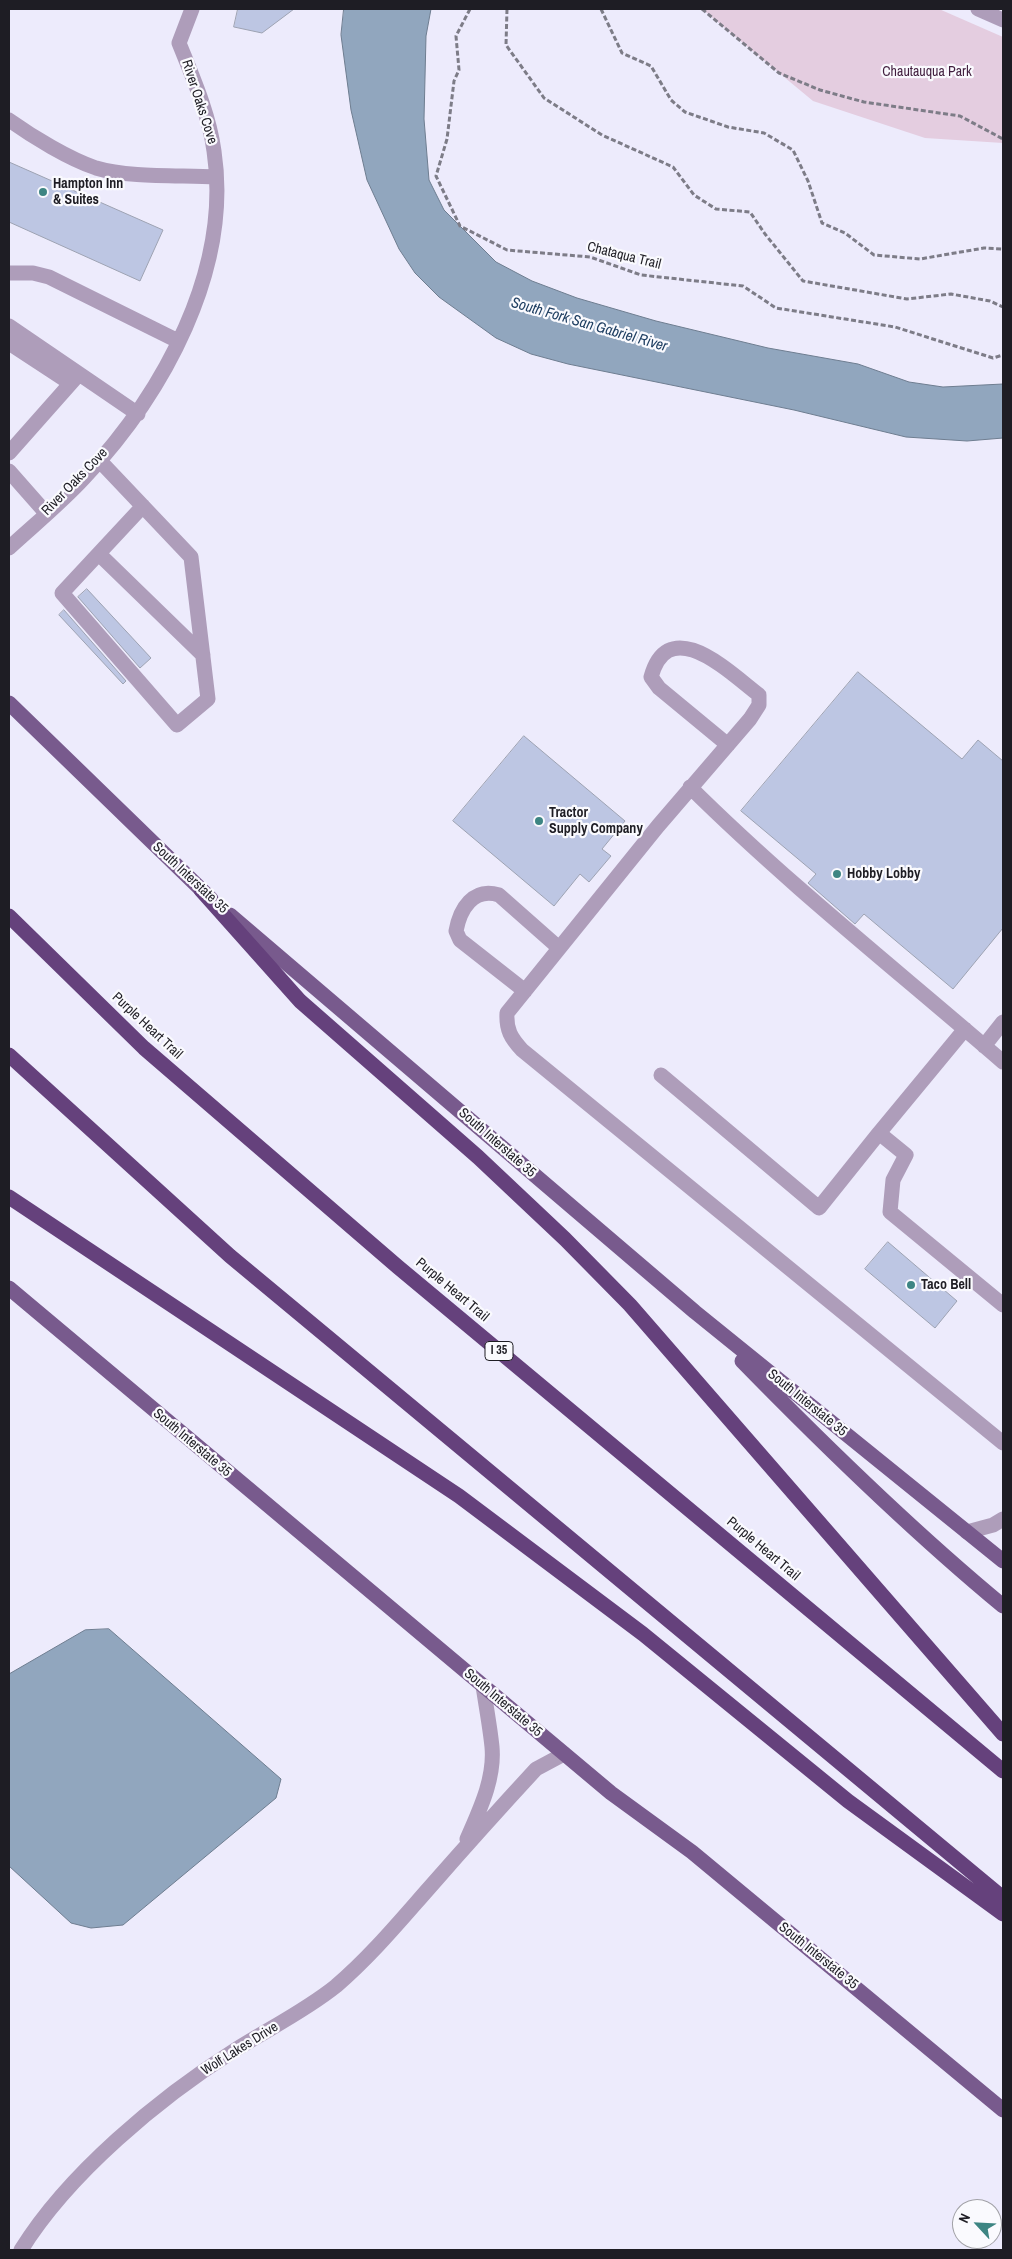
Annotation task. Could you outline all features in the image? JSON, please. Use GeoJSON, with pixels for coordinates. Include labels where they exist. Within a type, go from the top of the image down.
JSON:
{"type":"FeatureCollection","features":[{"type":"Feature","properties":{"kind":"highway"},"geometry":{"type":"LineString","coordinates":[[201,890],[300,1001],[478,1157],[565,1239],[630,1305],[1003,1734]]}},
{"type":"Feature","properties":{"kind":"highway","name":"Purple Heart Trail"},"geometry":{"type":"LineString","coordinates":[[9,916],[144,1048],[376,1247],[1003,1771]]}},
{"type":"Feature","properties":{"kind":"highway"},"geometry":{"type":"LineString","coordinates":[[9,1055],[230,1256],[1003,1898]]}},
{"type":"Feature","properties":{"kind":"highway"},"geometry":{"type":"LineString","coordinates":[[9,1198],[459,1496],[643,1634],[736,1707],[848,1801],[1003,1914]]}},
{"type":"Feature","properties":{"kind":"main road","name":"South Interstate 35"},"geometry":{"type":"LineString","coordinates":[[9,703],[201,890],[695,1312],[1003,1561]]}},
{"type":"Feature","properties":{"kind":"main road","name":"South Interstate 35"},"geometry":{"type":"LineString","coordinates":[[9,1288],[611,1793],[692,1852],[1003,2110]]}},
{"type":"Feature","properties":{"kind":"main road"},"geometry":{"type":"LineString","coordinates":[[695,1312],[806,1427],[1003,1606]]}},
{"type":"Feature","properties":{"kind":"street","name":"River Oaks Cove"},"geometry":{"type":"LineString","coordinates":[[9,548],[84,478],[138,414],[188,324],[208,264],[217,209],[214,151],[200,98],[179,43],[192,9]]}},
{"type":"Feature","properties":{"kind":"street"},"geometry":{"type":"LineString","coordinates":[[978,9],[1003,20]]}},
{"type":"Feature","properties":{"kind":"street"},"geometry":{"type":"LineString","coordinates":[[9,120],[75,160],[98,169],[130,173],[216,177]]}},
{"type":"Feature","properties":{"kind":"street"},"geometry":{"type":"LineString","coordinates":[[9,273],[32,273],[49,277],[178,341]]}},
{"type":"Feature","properties":{"kind":"street"},"geometry":{"type":"LineString","coordinates":[[9,326],[75,378]]}},
{"type":"Feature","properties":{"kind":"street"},"geometry":{"type":"LineString","coordinates":[[9,343],[138,414]]}},
{"type":"Feature","properties":{"kind":"street"},"geometry":{"type":"LineString","coordinates":[[9,453],[75,378]]}},
{"type":"Feature","properties":{"kind":"street"},"geometry":{"type":"LineString","coordinates":[[99,460],[191,556],[208,699],[177,725],[62,593],[143,506]]}},
{"type":"Feature","properties":{"kind":"street"},"geometry":{"type":"LineString","coordinates":[[9,470],[46,513]]}},
{"type":"Feature","properties":{"kind":"street"},"geometry":{"type":"LineString","coordinates":[[98,554],[203,655]]}},
{"type":"Feature","properties":{"kind":"street"},"geometry":{"type":"LineString","coordinates":[[728,745],[658,688],[651,677],[662,653],[669,649],[685,648],[704,653],[759,694],[759,705],[750,720],[728,745],[690,787],[507,1013],[506,1025],[510,1037],[522,1050],[1003,1443]]}},
{"type":"Feature","properties":{"kind":"street"},"geometry":{"type":"LineString","coordinates":[[690,787],[731,827],[808,896],[1003,1062]]}},
{"type":"Feature","properties":{"kind":"street"},"geometry":{"type":"LineString","coordinates":[[525,991],[460,940],[456,931],[464,906],[475,896],[490,892],[499,895],[559,948]]}},
{"type":"Feature","properties":{"kind":"street"},"geometry":{"type":"LineString","coordinates":[[984,1046],[1003,1022]]}},
{"type":"Feature","properties":{"kind":"street"},"geometry":{"type":"LineString","coordinates":[[661,1075],[819,1208],[965,1029]]}},
{"type":"Feature","properties":{"kind":"street"},"geometry":{"type":"LineString","coordinates":[[879,1133],[906,1155],[893,1180],[890,1212],[1003,1305]]}},
{"type":"Feature","properties":{"kind":"street"},"geometry":{"type":"LineString","coordinates":[[967,1532],[993,1525],[1003,1519]]}},
{"type":"Feature","properties":{"kind":"street","name":"Wolf Lakes Drive"},"geometry":{"type":"LineString","coordinates":[[462,1850],[483,1801],[489,1776],[492,1749],[482,1686]]}},
{"type":"Feature","properties":{"kind":"street","name":"Wolf Lakes Drive"},"geometry":{"type":"LineString","coordinates":[[21,2250],[69,2186],[140,2120],[185,2084],[235,2050],[287,2020],[336,1986],[374,1951],[536,1769],[564,1754]]}},
{"type":"Feature","properties":{"kind":"path","name":"Chataqua Trail"},"geometry":{"type":"LineString","coordinates":[[470,9],[456,36],[459,70],[454,81],[447,139],[436,176],[460,226],[507,250],[590,257],[641,275],[743,286],[776,308],[895,326],[993,358],[1003,356]]}},
{"type":"Feature","properties":{"kind":"path"},"geometry":{"type":"LineString","coordinates":[[507,9],[506,45],[544,98],[602,135],[673,167],[694,195],[716,209],[750,212],[765,234],[803,280],[907,299],[951,294],[990,301],[1003,307]]}},
{"type":"Feature","properties":{"kind":"path"},"geometry":{"type":"LineString","coordinates":[[601,9],[622,53],[651,66],[671,100],[685,112],[728,127],[764,133],[793,150],[808,181],[822,222],[845,233],[874,255],[920,259],[984,248],[1003,249]]}},
{"type":"Feature","properties":{"kind":"path"},"geometry":{"type":"LineString","coordinates":[[702,9],[779,73],[820,90],[864,102],[960,116],[1003,139]]}},
{"type":"Feature","properties":{"kind":"green space","name":"Chautauqua Park"},"geometry":{"type":"Polygon","coordinates":[[[702,9],[939,9],[1003,37],[1003,143],[925,138],[813,101],[702,9]]]}},
{"type":"Feature","properties":{"kind":"water","name":"South Fork San Gabriel River"},"geometry":{"type":"Polygon","coordinates":[[[344,9],[431,9],[426,36],[424,119],[429,180],[444,210],[496,262],[532,281],[577,298],[656,321],[768,348],[858,364],[909,382],[943,387],[1003,384],[1003,438],[967,441],[906,437],[794,410],[568,364],[531,354],[496,338],[439,297],[415,273],[399,249],[367,180],[351,110],[341,35],[344,9]]]}},
{"type":"Feature","properties":{"kind":"water"},"geometry":{"type":"Polygon","coordinates":[[[109,1629],[281,1779],[276,1798],[123,1925],[91,1928],[71,1923],[9,1866],[9,1674],[85,1630],[109,1629]]]}},
{"type":"Feature","properties":{"kind":"building"},"geometry":{"type":"Polygon","coordinates":[[[238,9],[294,9],[262,33],[234,27],[238,9]]]}},
{"type":"Feature","properties":{"kind":"building","name":"Hampton Inn & Suites"},"geometry":{"type":"Polygon","coordinates":[[[9,162],[163,230],[140,281],[9,222],[9,162]]]}},
{"type":"Feature","properties":{"kind":"building"},"geometry":{"type":"Polygon","coordinates":[[[87,589],[151,658],[140,668],[78,597],[87,589]]]}},
{"type":"Feature","properties":{"kind":"building"},"geometry":{"type":"Polygon","coordinates":[[[64,610],[126,681],[123,684],[59,615],[64,610]]]}},
{"type":"Feature","properties":{"kind":"building"},"geometry":{"type":"Polygon","coordinates":[[[858,672],[962,759],[978,740],[1003,761],[1003,928],[953,989],[864,914],[855,924],[808,883],[816,874],[741,811],[858,672]]]}},
{"type":"Feature","properties":{"kind":"building","name":"Tractor Supply Company"},"geometry":{"type":"Polygon","coordinates":[[[524,736],[625,821],[602,849],[611,856],[589,882],[580,874],[554,906],[453,821],[524,736]]]}},
{"type":"Feature","properties":{"kind":"building","name":"Taco Bell"},"geometry":{"type":"Polygon","coordinates":[[[888,1242],[957,1301],[935,1328],[865,1269],[888,1242]]]}},
{"type":"Feature","properties":{"kind":"place","name":"Hampton Inn & Suites"},"geometry":{"type":"Point","coordinates":[43,192]}},
{"type":"Feature","properties":{"kind":"place","name":"Tractor Supply Company"},"geometry":{"type":"Point","coordinates":[539,821]}},
{"type":"Feature","properties":{"kind":"place","name":"Hobby Lobby"},"geometry":{"type":"Point","coordinates":[837,874]}},
{"type":"Feature","properties":{"kind":"place","name":"Taco Bell"},"geometry":{"type":"Point","coordinates":[911,1285]}}]}
